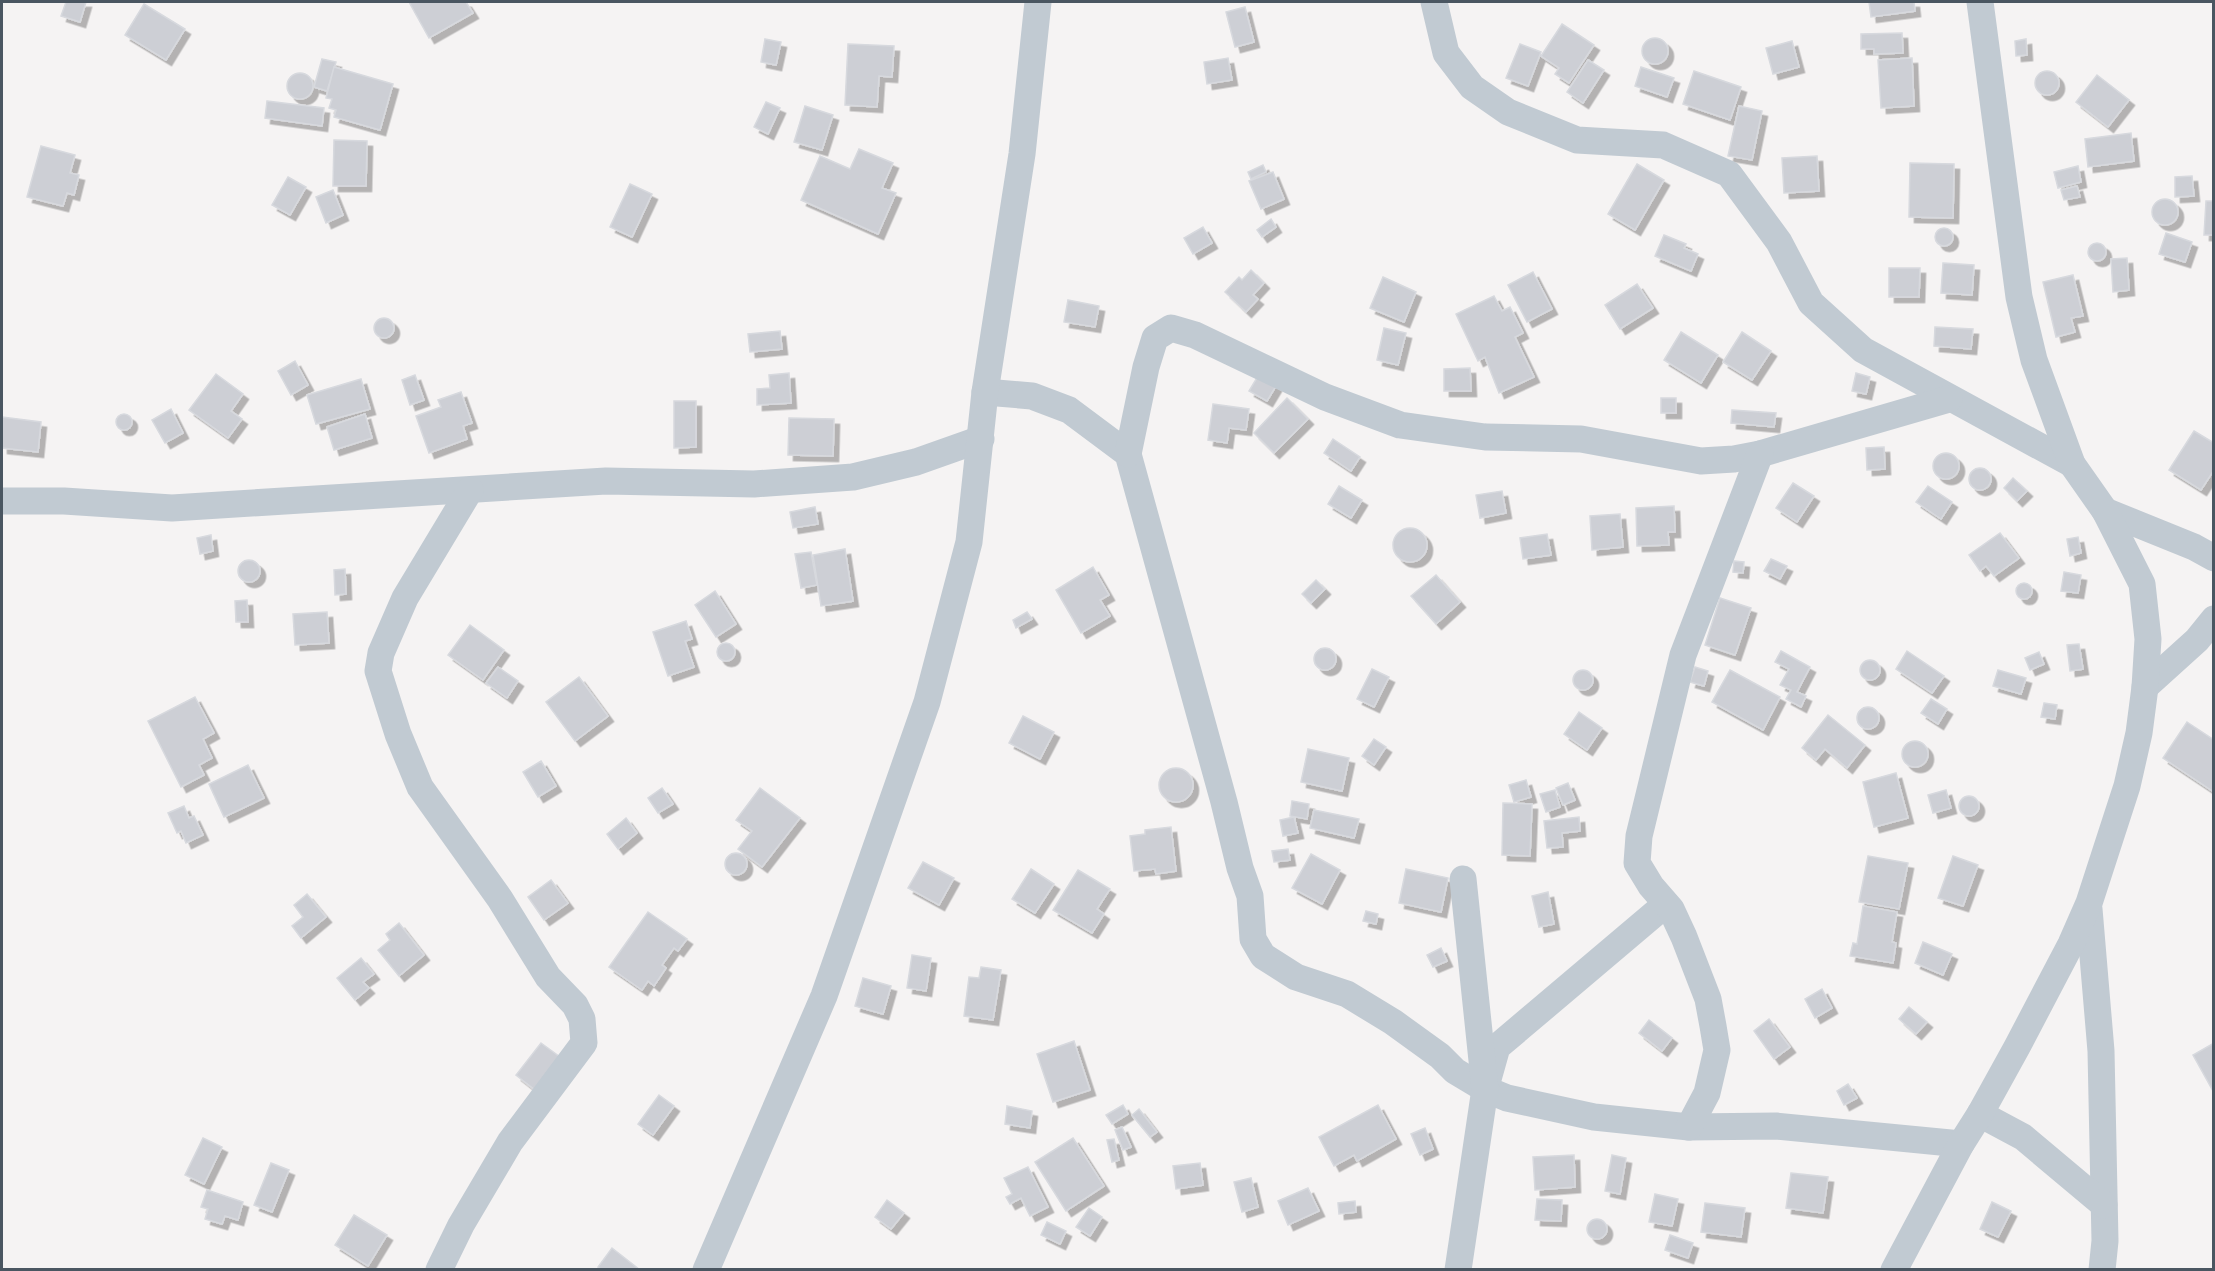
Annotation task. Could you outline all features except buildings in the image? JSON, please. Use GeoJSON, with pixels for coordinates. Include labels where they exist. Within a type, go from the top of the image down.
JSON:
{"type":"FeatureCollection","features":[{"type":"Feature","properties":{"kind":"street"},"geometry":{"type":"LineString","coordinates":[[705,1269],[824,996],[927,702],[969,542],[985,392],[1022,154],[1038,2]]}},
{"type":"Feature","properties":{"kind":"street"},"geometry":{"type":"LineString","coordinates":[[1434,2],[1446,53],[1472,87],[1509,112],[1577,140],[1664,145],[1728,174],[1779,242],[1811,303],[1863,350],[2072,464]]}},
{"type":"Feature","properties":{"kind":"street"},"geometry":{"type":"LineString","coordinates":[[1894,1269],[2071,944],[2088,903],[2127,786],[2139,734],[2145,687],[2148,639],[2142,584],[2104,511],[2072,464],[2034,360],[2019,297],[1980,2]]}},
{"type":"Feature","properties":{"kind":"street"},"geometry":{"type":"LineString","coordinates":[[1950,399],[1760,454],[1734,459],[1701,461],[1581,439],[1485,437],[1400,424],[1325,397],[1195,336],[1171,328],[1155,338],[1146,366],[1128,454],[1240,868],[1250,896],[1253,939],[1263,956],[1296,977],[1347,994],[1384,1016],[1440,1056],[1455,1071],[1485,1089],[1508,1098],[1594,1117],[1689,1128],[1776,1126],[1961,1144]]}},
{"type":"Feature","properties":{"kind":"street"},"geometry":{"type":"LineString","coordinates":[[985,392],[1032,396],[1069,410],[1128,454]]}},
{"type":"Feature","properties":{"kind":"street"},"geometry":{"type":"LineString","coordinates":[[2,501],[64,501],[172,508],[606,481],[754,484],[853,477],[916,462],[981,440]]}},
{"type":"Feature","properties":{"kind":"street"},"geometry":{"type":"LineString","coordinates":[[1689,1128],[1707,1093],[1717,1050],[1708,999],[1671,909],[1651,886],[1636,862],[1639,836],[1683,655],[1760,454]]}},
{"type":"Feature","properties":{"kind":"street"},"geometry":{"type":"LineString","coordinates":[[439,1269],[510,1142],[584,1043],[582,1019],[575,1005],[548,977],[500,899],[420,788],[398,734],[378,671],[381,652],[405,598],[470,490]]}},
{"type":"Feature","properties":{"kind":"street"},"geometry":{"type":"LineString","coordinates":[[2104,511],[2194,547],[2214,558]]}},
{"type":"Feature","properties":{"kind":"street"},"geometry":{"type":"LineString","coordinates":[[2145,687],[2197,640],[2214,620]]}},
{"type":"Feature","properties":{"kind":"street"},"geometry":{"type":"LineString","coordinates":[[1463,879],[1485,1089]]}},
{"type":"Feature","properties":{"kind":"street"},"geometry":{"type":"LineString","coordinates":[[2088,903],[2101,1051],[2105,1241],[2102,1269]]}},
{"type":"Feature","properties":{"kind":"street"},"geometry":{"type":"LineString","coordinates":[[1458,1269],[1485,1089],[1497,1047],[1666,904]]}},
{"type":"Feature","properties":{"kind":"street"},"geometry":{"type":"LineString","coordinates":[[1980,1114],[2023,1137],[2104,1206]]}}]}
